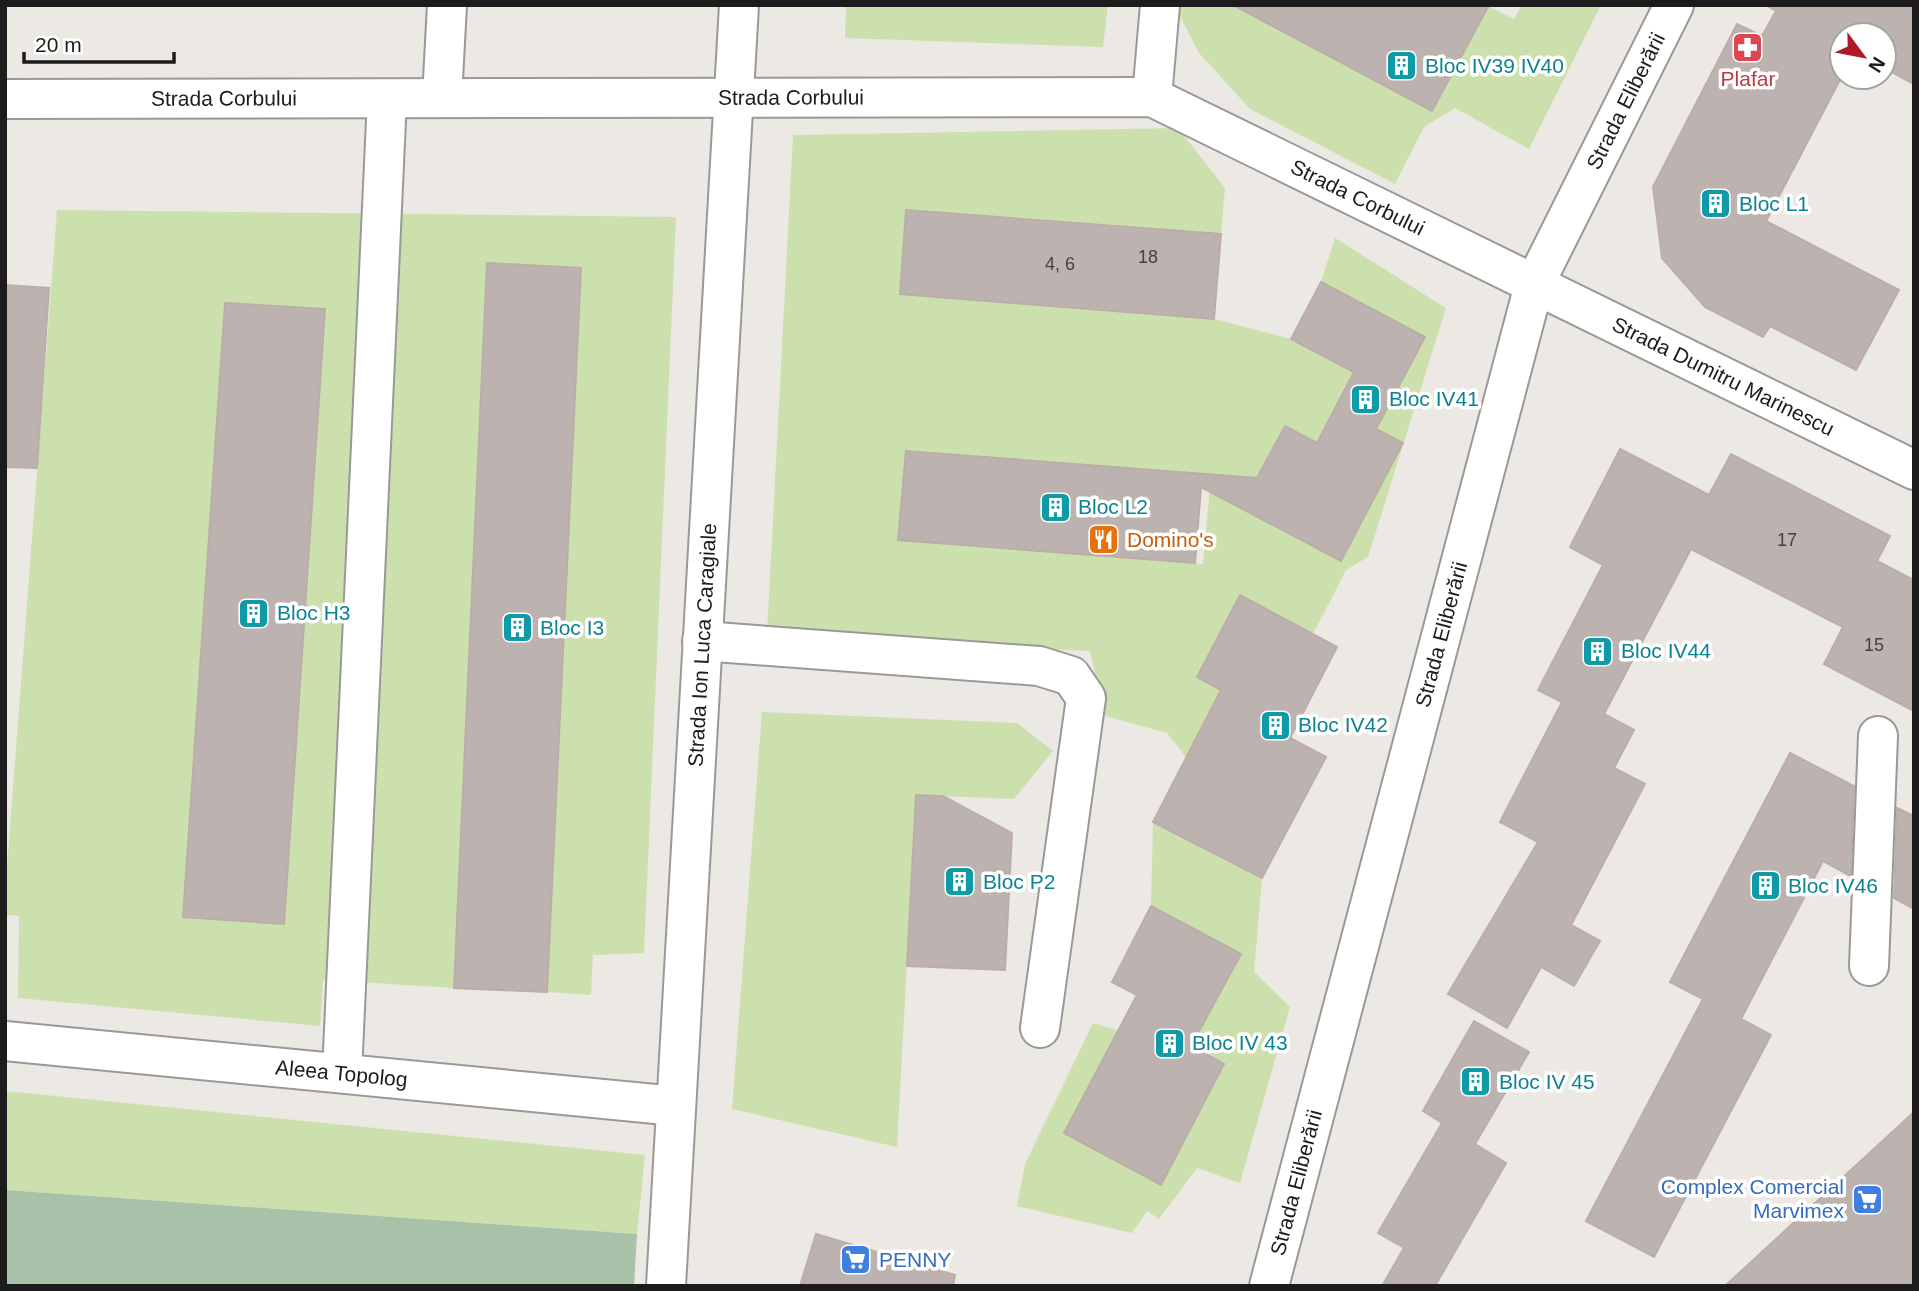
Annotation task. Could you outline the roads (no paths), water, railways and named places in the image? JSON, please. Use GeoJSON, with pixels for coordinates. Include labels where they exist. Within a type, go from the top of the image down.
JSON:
{"type":"FeatureCollection","features":[{"type":"Feature","properties":{"kind":"street"},"geometry":{"type":"LineString","coordinates":[[442,99],[447,5]]}},
{"type":"Feature","properties":{"kind":"street","name":"Strada Ion Luca Caragiale"},"geometry":{"type":"LineString","coordinates":[[666,1286],[739,5]]}},
{"type":"Feature","properties":{"kind":"street"},"geometry":{"type":"LineString","coordinates":[[1152,97],[1160,5]]}},
{"type":"Feature","properties":{"kind":"street","name":"Strada Eliberării"},"geometry":{"type":"LineString","coordinates":[[1269,1286],[1534,285],[1674,5]]}},
{"type":"Feature","properties":{"kind":"street","name":"Strada Corbului"},"geometry":{"type":"LineString","coordinates":[[5,99],[1152,97],[1534,285]]}},
{"type":"Feature","properties":{"kind":"street"},"geometry":{"type":"LineString","coordinates":[[342,1073],[387,99]]}},
{"type":"Feature","properties":{"kind":"street","name":"Strada Dumitru Marinescu"},"geometry":{"type":"LineString","coordinates":[[1534,285],[1914,470]]}},
{"type":"Feature","properties":{"kind":"street"},"geometry":{"type":"LineString","coordinates":[[702,641],[1039,666],[1071,676],[1086,698],[1040,1028]]}},
{"type":"Feature","properties":{"kind":"street"},"geometry":{"type":"LineString","coordinates":[[1869,966],[1878,736]]}},
{"type":"Feature","properties":{"kind":"street","name":"Aleea Topolog"},"geometry":{"type":"LineString","coordinates":[[5,1041],[676,1106]]}},
{"type":"Feature","properties":{"kind":"place","name":"Plafar"},"geometry":{"type":"Point","coordinates":[1748,47]}},
{"type":"Feature","properties":{"kind":"place","name":"Bloc IV39 IV40"},"geometry":{"type":"Point","coordinates":[1402,66]}},
{"type":"Feature","properties":{"kind":"place","name":"Bloc L1"},"geometry":{"type":"Point","coordinates":[1716,204]}},
{"type":"Feature","properties":{"kind":"place","name":"Bloc IV41"},"geometry":{"type":"Point","coordinates":[1366,399]}},
{"type":"Feature","properties":{"kind":"place","name":"Bloc L2"},"geometry":{"type":"Point","coordinates":[1055,507]}},
{"type":"Feature","properties":{"kind":"place","name":"Domino's"},"geometry":{"type":"Point","coordinates":[1104,540]}},
{"type":"Feature","properties":{"kind":"place","name":"Bloc H3"},"geometry":{"type":"Point","coordinates":[254,613]}},
{"type":"Feature","properties":{"kind":"place","name":"Bloc I3"},"geometry":{"type":"Point","coordinates":[517,628]}},
{"type":"Feature","properties":{"kind":"place","name":"Bloc IV44"},"geometry":{"type":"Point","coordinates":[1598,651]}},
{"type":"Feature","properties":{"kind":"place","name":"Bloc IV42"},"geometry":{"type":"Point","coordinates":[1275,725]}},
{"type":"Feature","properties":{"kind":"place","name":"Bloc P2"},"geometry":{"type":"Point","coordinates":[960,882]}},
{"type":"Feature","properties":{"kind":"place","name":"Bloc IV46"},"geometry":{"type":"Point","coordinates":[1765,886]}},
{"type":"Feature","properties":{"kind":"place","name":"Bloc IV 43"},"geometry":{"type":"Point","coordinates":[1169,1043]}},
{"type":"Feature","properties":{"kind":"place","name":"Bloc IV 45"},"geometry":{"type":"Point","coordinates":[1476,1082]}},
{"type":"Feature","properties":{"kind":"place","name":"Complex Comercial Marvimex"},"geometry":{"type":"Point","coordinates":[1867,1199]}},
{"type":"Feature","properties":{"kind":"place","name":"PENNY"},"geometry":{"type":"Point","coordinates":[856,1260]}}]}
